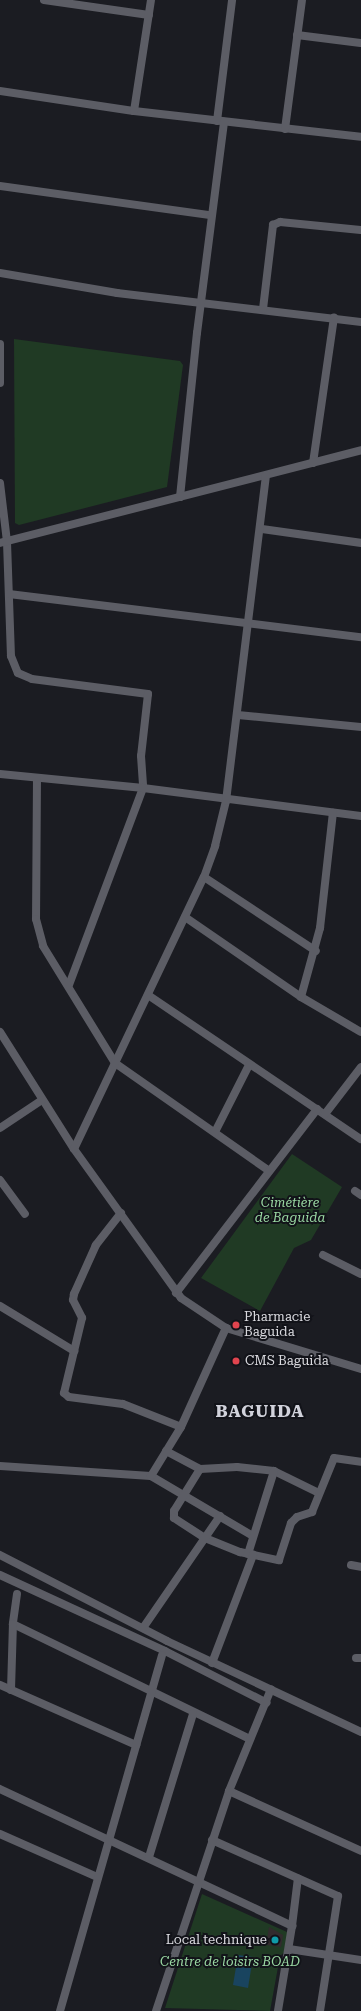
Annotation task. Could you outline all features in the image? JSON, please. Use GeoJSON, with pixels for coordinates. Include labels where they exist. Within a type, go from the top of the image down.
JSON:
{"type":"FeatureCollection","features":[{"type":"Feature","properties":{"kind":"street"},"geometry":{"type":"LineString","coordinates":[[44,0],[149,15]]}},
{"type":"Feature","properties":{"kind":"street"},"geometry":{"type":"LineString","coordinates":[[134,111],[151,0]]}},
{"type":"Feature","properties":{"kind":"street"},"geometry":{"type":"LineString","coordinates":[[180,497],[232,0]]}},
{"type":"Feature","properties":{"kind":"street"},"geometry":{"type":"LineString","coordinates":[[285,129],[302,0]]}},
{"type":"Feature","properties":{"kind":"street"},"geometry":{"type":"LineString","coordinates":[[297,35],[361,43]]}},
{"type":"Feature","properties":{"kind":"street"},"geometry":{"type":"LineString","coordinates":[[0,91],[134,111],[361,137]]}},
{"type":"Feature","properties":{"kind":"street"},"geometry":{"type":"LineString","coordinates":[[0,186],[210,215]]}},
{"type":"Feature","properties":{"kind":"street"},"geometry":{"type":"LineString","coordinates":[[263,309],[274,225],[280,222],[361,230]]}},
{"type":"Feature","properties":{"kind":"street"},"geometry":{"type":"LineString","coordinates":[[0,273],[116,293],[200,301],[361,322]]}},
{"type":"Feature","properties":{"kind":"street"},"geometry":{"type":"LineString","coordinates":[[312,463],[334,318]]}},
{"type":"Feature","properties":{"kind":"street"},"geometry":{"type":"LineString","coordinates":[[0,344],[0,383]]}},
{"type":"Feature","properties":{"kind":"street"},"geometry":{"type":"LineString","coordinates":[[3,542],[361,450]]}},
{"type":"Feature","properties":{"kind":"street"},"geometry":{"type":"LineString","coordinates":[[74,1149],[204,877],[226,801],[262,530],[266,475]]}},
{"type":"Feature","properties":{"kind":"street"},"geometry":{"type":"LineString","coordinates":[[0,483],[3,542],[9,594],[11,656],[18,673],[32,679],[148,694],[141,749],[143,788],[69,985]]}},
{"type":"Feature","properties":{"kind":"street"},"geometry":{"type":"LineString","coordinates":[[262,530],[361,543]]}},
{"type":"Feature","properties":{"kind":"street"},"geometry":{"type":"LineString","coordinates":[[9,594],[361,637]]}},
{"type":"Feature","properties":{"kind":"street"},"geometry":{"type":"LineString","coordinates":[[238,715],[361,727]]}},
{"type":"Feature","properties":{"kind":"street"},"geometry":{"type":"LineString","coordinates":[[0,774],[143,788],[226,801],[361,816]]}},
{"type":"Feature","properties":{"kind":"street"},"geometry":{"type":"LineString","coordinates":[[37,778],[38,933],[115,1063],[269,1171]]}},
{"type":"Feature","properties":{"kind":"street"},"geometry":{"type":"LineString","coordinates":[[301,997],[316,951],[332,813]]}},
{"type":"Feature","properties":{"kind":"street"},"geometry":{"type":"LineString","coordinates":[[204,877],[316,951]]}},
{"type":"Feature","properties":{"kind":"street"},"geometry":{"type":"LineString","coordinates":[[185,917],[301,997],[361,1032]]}},
{"type":"Feature","properties":{"kind":"street"},"geometry":{"type":"LineString","coordinates":[[148,995],[249,1064],[317,1108],[361,1140]]}},
{"type":"Feature","properties":{"kind":"street"},"geometry":{"type":"LineString","coordinates":[[0,1032],[3,1042],[74,1149],[176,1292],[226,1328],[361,1368]]}},
{"type":"Feature","properties":{"kind":"street"},"geometry":{"type":"LineString","coordinates":[[215,1132],[249,1064]]}},
{"type":"Feature","properties":{"kind":"street"},"geometry":{"type":"LineString","coordinates":[[325,1114],[361,1067]]}},
{"type":"Feature","properties":{"kind":"street"},"geometry":{"type":"LineString","coordinates":[[0,1128],[42,1100]]}},
{"type":"Feature","properties":{"kind":"street"},"geometry":{"type":"LineString","coordinates":[[176,1292],[317,1108]]}},
{"type":"Feature","properties":{"kind":"street"},"geometry":{"type":"LineString","coordinates":[[0,1180],[25,1214]]}},
{"type":"Feature","properties":{"kind":"street"},"geometry":{"type":"LineString","coordinates":[[121,1214],[96,1245],[74,1294],[73,1300],[82,1318],[63,1388],[69,1397],[123,1404],[181,1427]]}},
{"type":"Feature","properties":{"kind":"street"},"geometry":{"type":"LineString","coordinates":[[323,1254],[361,1274]]}},
{"type":"Feature","properties":{"kind":"street"},"geometry":{"type":"LineString","coordinates":[[0,1306],[74,1350]]}},
{"type":"Feature","properties":{"kind":"street"},"geometry":{"type":"LineString","coordinates":[[151,1476],[181,1427],[226,1328]]}},
{"type":"Feature","properties":{"kind":"street"},"geometry":{"type":"LineString","coordinates":[[166,1451],[200,1469],[237,1467],[274,1471],[319,1493]]}},
{"type":"Feature","properties":{"kind":"street"},"geometry":{"type":"LineString","coordinates":[[200,1469],[174,1511],[174,1518],[205,1538],[251,1555],[279,1560],[291,1524],[297,1517],[312,1512],[334,1458],[361,1462]]}},
{"type":"Feature","properties":{"kind":"street"},"geometry":{"type":"LineString","coordinates":[[0,1466],[151,1476],[184,1494],[253,1536]]}},
{"type":"Feature","properties":{"kind":"street"},"geometry":{"type":"LineString","coordinates":[[212,1663],[251,1555],[253,1536],[274,1471]]}},
{"type":"Feature","properties":{"kind":"street"},"geometry":{"type":"LineString","coordinates":[[143,1628],[220,1516]]}},
{"type":"Feature","properties":{"kind":"street"},"geometry":{"type":"LineString","coordinates":[[0,1555],[212,1663],[361,1732]]}},
{"type":"Feature","properties":{"kind":"street"},"geometry":{"type":"LineString","coordinates":[[351,1565],[361,1567]]}},
{"type":"Feature","properties":{"kind":"street"},"geometry":{"type":"LineString","coordinates":[[0,1575],[114,1627],[267,1703]]}},
{"type":"Feature","properties":{"kind":"street"},"geometry":{"type":"LineString","coordinates":[[11,1690],[13,1624],[17,1594]]}},
{"type":"Feature","properties":{"kind":"street"},"geometry":{"type":"LineString","coordinates":[[13,1624],[193,1714],[246,1737]]}},
{"type":"Feature","properties":{"kind":"street"},"geometry":{"type":"LineString","coordinates":[[60,2011],[97,1877],[162,1655]]}},
{"type":"Feature","properties":{"kind":"street"},"geometry":{"type":"LineString","coordinates":[[0,1685],[136,1745]]}},
{"type":"Feature","properties":{"kind":"street"},"geometry":{"type":"LineString","coordinates":[[156,2011],[229,1791],[267,1703],[271,1689]]}},
{"type":"Feature","properties":{"kind":"street"},"geometry":{"type":"LineString","coordinates":[[149,1857],[193,1714]]}},
{"type":"Feature","properties":{"kind":"street"},"geometry":{"type":"LineString","coordinates":[[0,1789],[109,1838],[292,1926]]}},
{"type":"Feature","properties":{"kind":"street"},"geometry":{"type":"LineString","coordinates":[[229,1791],[361,1851]]}},
{"type":"Feature","properties":{"kind":"street"},"geometry":{"type":"LineString","coordinates":[[0,1834],[97,1877]]}},
{"type":"Feature","properties":{"kind":"street"},"geometry":{"type":"LineString","coordinates":[[212,1840],[338,1896],[330,1955],[320,2011]]}},
{"type":"Feature","properties":{"kind":"street"},"geometry":{"type":"LineString","coordinates":[[278,2011],[289,1949],[298,1878]]}},
{"type":"Feature","properties":{"kind":"street"},"geometry":{"type":"LineString","coordinates":[[289,1949],[361,1960]]}},
{"type":"Feature","properties":{"kind":"green space"},"geometry":{"type":"Polygon","coordinates":[[[14,339],[180,361],[183,365],[167,487],[19,525],[15,523],[14,339]]]}},
{"type":"Feature","properties":{"kind":"green space","name":"Cimétière de Baguida"},"geometry":{"type":"Polygon","coordinates":[[[292,1154],[342,1187],[311,1240],[294,1248],[260,1311],[201,1278],[292,1154]]]}},
{"type":"Feature","properties":{"kind":"green space","name":"Centre de loisirs BOAD"},"geometry":{"type":"Polygon","coordinates":[[[202,1894],[287,1932],[287,1950],[280,1956],[270,2011],[165,2008],[202,1894]]]}},
{"type":"Feature","properties":{"kind":"water"},"geometry":{"type":"Polygon","coordinates":[[[238,1955],[253,1957],[248,1988],[233,1985],[238,1955]]]}},
{"type":"Feature","properties":{"kind":"building","name":"Local technique"},"geometry":{"type":"Polygon","coordinates":[[[269,1927],[283,1935],[281,1947],[266,1945],[269,1927]]]}},
{"type":"Feature","properties":{"kind":"place","name":"Pharmacie Baguida"},"geometry":{"type":"Point","coordinates":[236,1325]}},
{"type":"Feature","properties":{"kind":"place","name":"CMS Baguida"},"geometry":{"type":"Point","coordinates":[236,1361]}},
{"type":"Feature","properties":{"kind":"place","name":"Local technique"},"geometry":{"type":"Point","coordinates":[275,1940]}},
{"type":"Feature","properties":{"kind":"district","name":"BAGUIDA"},"geometry":{"type":"Point","coordinates":[260,1412]}}]}
